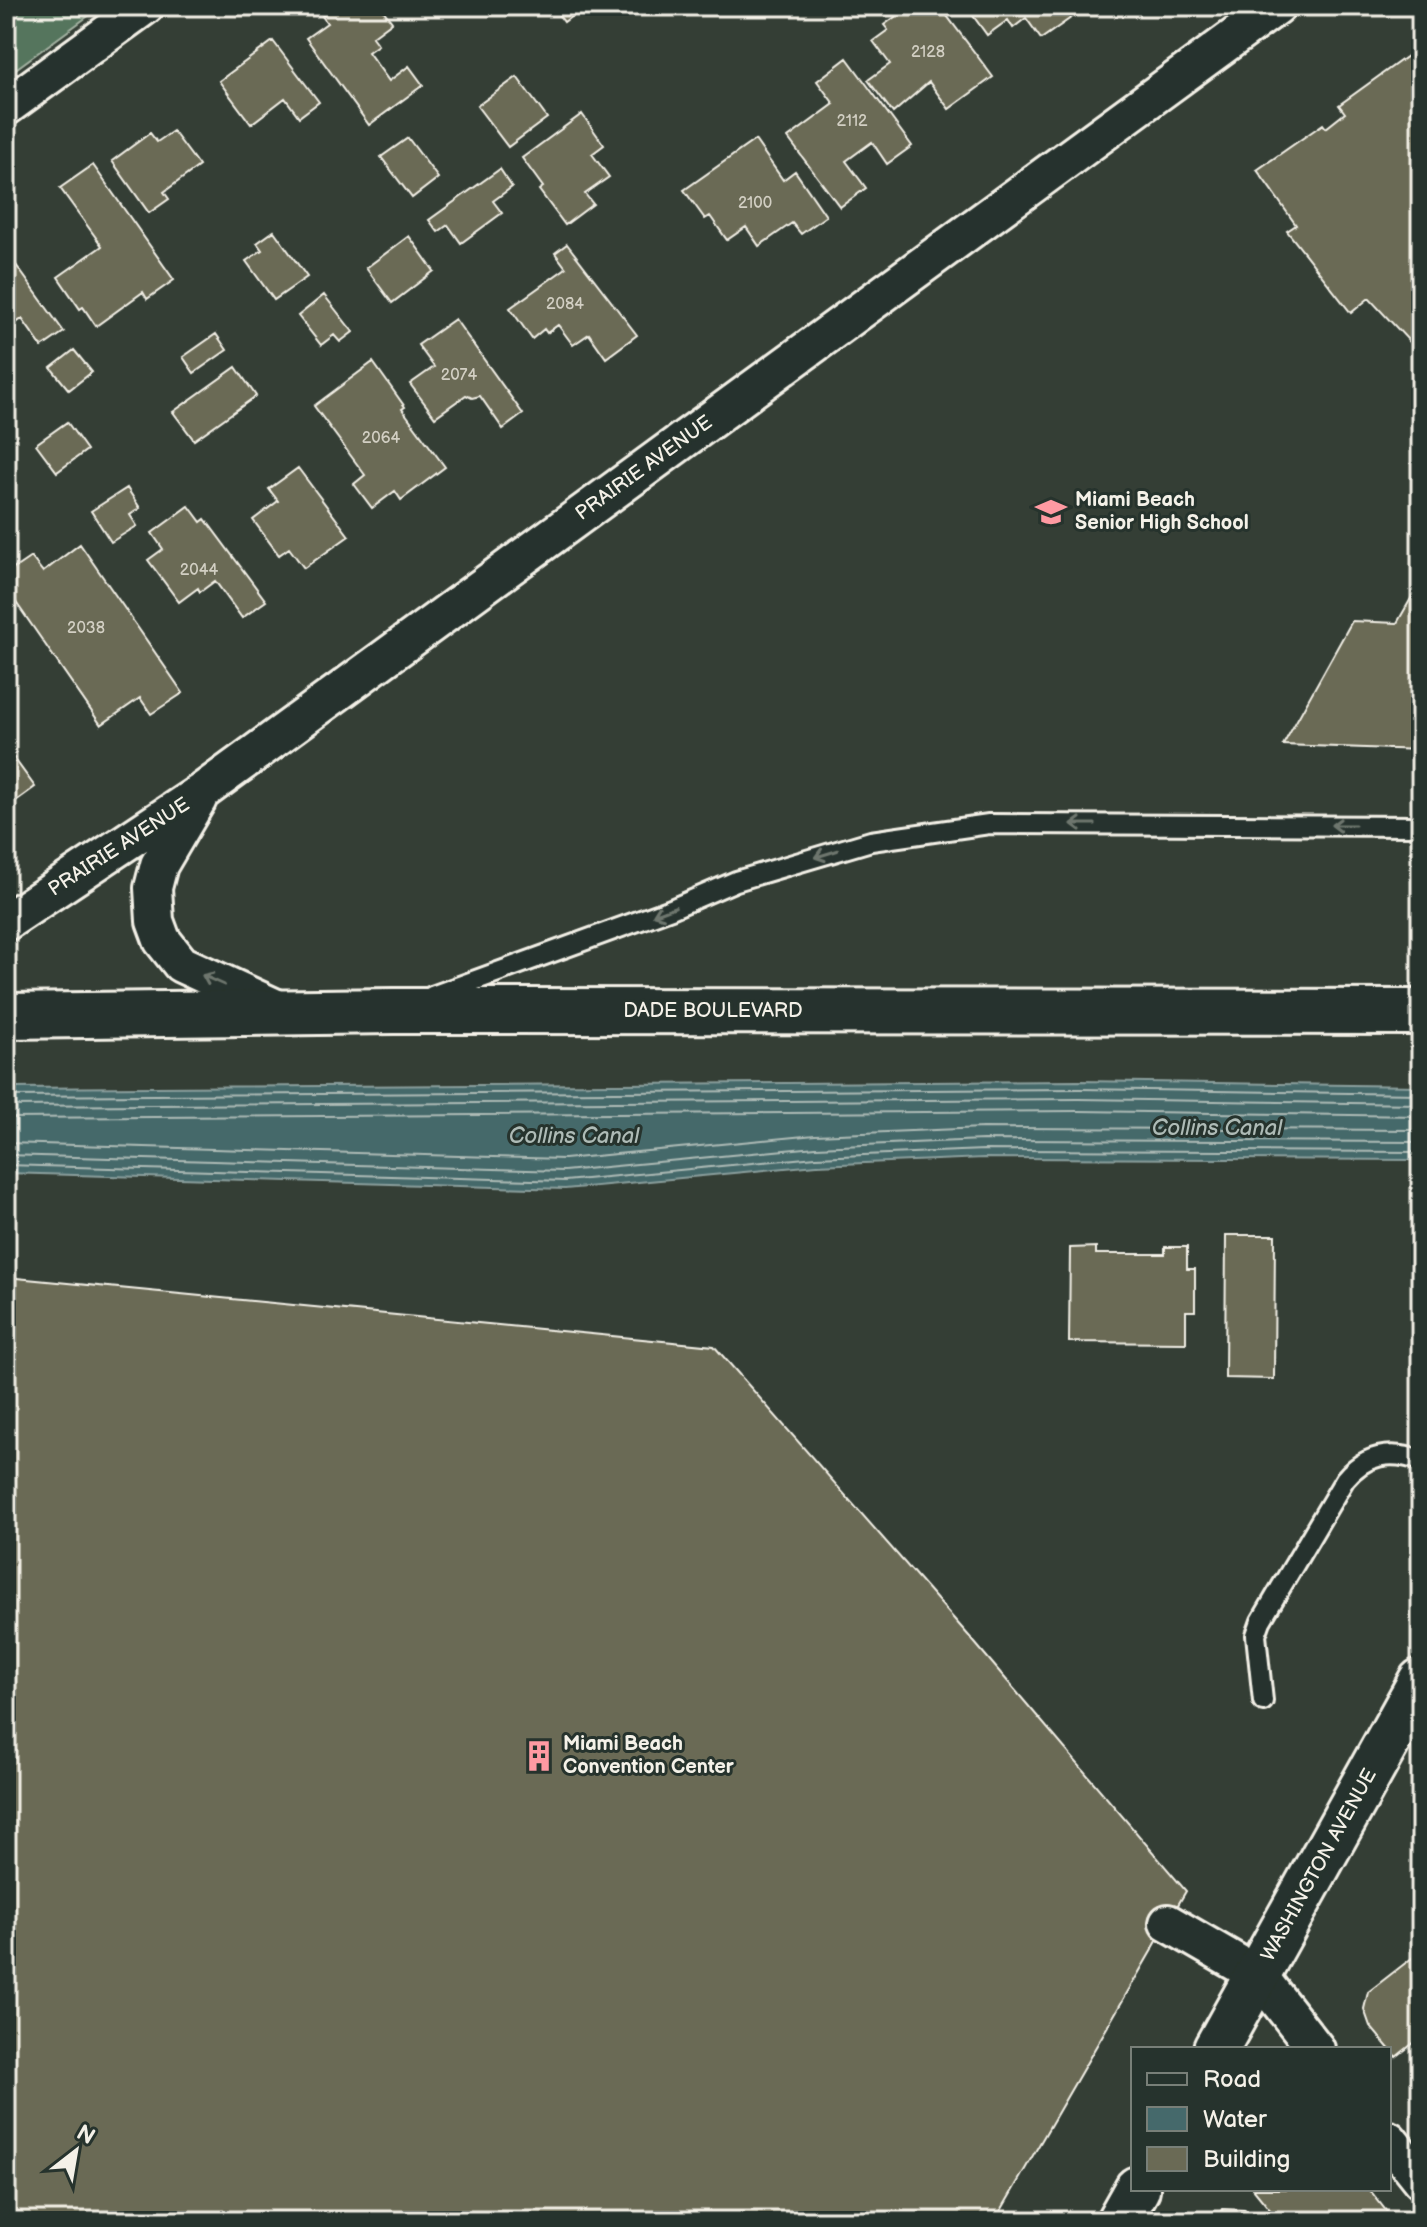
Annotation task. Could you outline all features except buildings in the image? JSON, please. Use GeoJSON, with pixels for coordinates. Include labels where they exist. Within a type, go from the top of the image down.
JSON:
{"type":"FeatureCollection","features":[{"type":"Feature","properties":{"kind":"main road","name":"DADE BOULEVARD"},"geometry":{"type":"LineString","coordinates":[[6,1016],[393,1011],[1421,1012]]}},
{"type":"Feature","properties":{"kind":"main road","name":"WASHINGTON AVENUE"},"geometry":{"type":"LineString","coordinates":[[1217,2047],[1421,1681]]}},
{"type":"Feature","properties":{"kind":"main road"},"geometry":{"type":"LineString","coordinates":[[1119,2221],[1136,2191]]}},
{"type":"Feature","properties":{"kind":"street"},"geometry":{"type":"LineString","coordinates":[[6,107],[145,6]]}},
{"type":"Feature","properties":{"kind":"street","name":"PRAIRIE AVENUE"},"geometry":{"type":"LineString","coordinates":[[6,922],[203,791],[1277,6]]}},
{"type":"Feature","properties":{"kind":"street"},"geometry":{"type":"LineString","coordinates":[[203,791],[159,865],[153,888],[157,927],[162,940],[181,964],[284,1012]]}},
{"type":"Feature","properties":{"kind":"street"},"geometry":{"type":"LineString","coordinates":[[1168,1923],[1258,1975],[1314,2047]]}},
{"type":"Feature","properties":{"kind":"street"},"geometry":{"type":"LineString","coordinates":[[1391,2142],[1421,2180]]}},
{"type":"Feature","properties":{"kind":"lane"},"geometry":{"type":"LineString","coordinates":[[393,1011],[671,909],[736,881],[871,841],[989,824],[1421,826]]}},
{"type":"Feature","properties":{"kind":"lane"},"geometry":{"type":"LineString","coordinates":[[1263,1701],[1256,1635],[1261,1621],[1345,1479],[1355,1467],[1387,1454],[1406,1455],[1421,1461]]}},
{"type":"Feature","properties":{"kind":"green space"},"geometry":{"type":"Polygon","coordinates":[[[6,6],[102,6],[6,76],[6,6]]]}},
{"type":"Feature","properties":{"kind":"water","name":"Collins Canal"},"geometry":{"type":"Polygon","coordinates":[[[1079,1081],[1421,1086],[1421,1160],[984,1158],[817,1165],[565,1189],[6,1173],[6,1088],[1079,1081]]]}},
{"type":"Feature","properties":{"kind":"place","name":"Miami Beach Senior High School"},"geometry":{"type":"Point","coordinates":[1051,512]}},
{"type":"Feature","properties":{"kind":"place","name":"Miami Beach Convention Center"},"geometry":{"type":"Point","coordinates":[539,1756]}}]}
